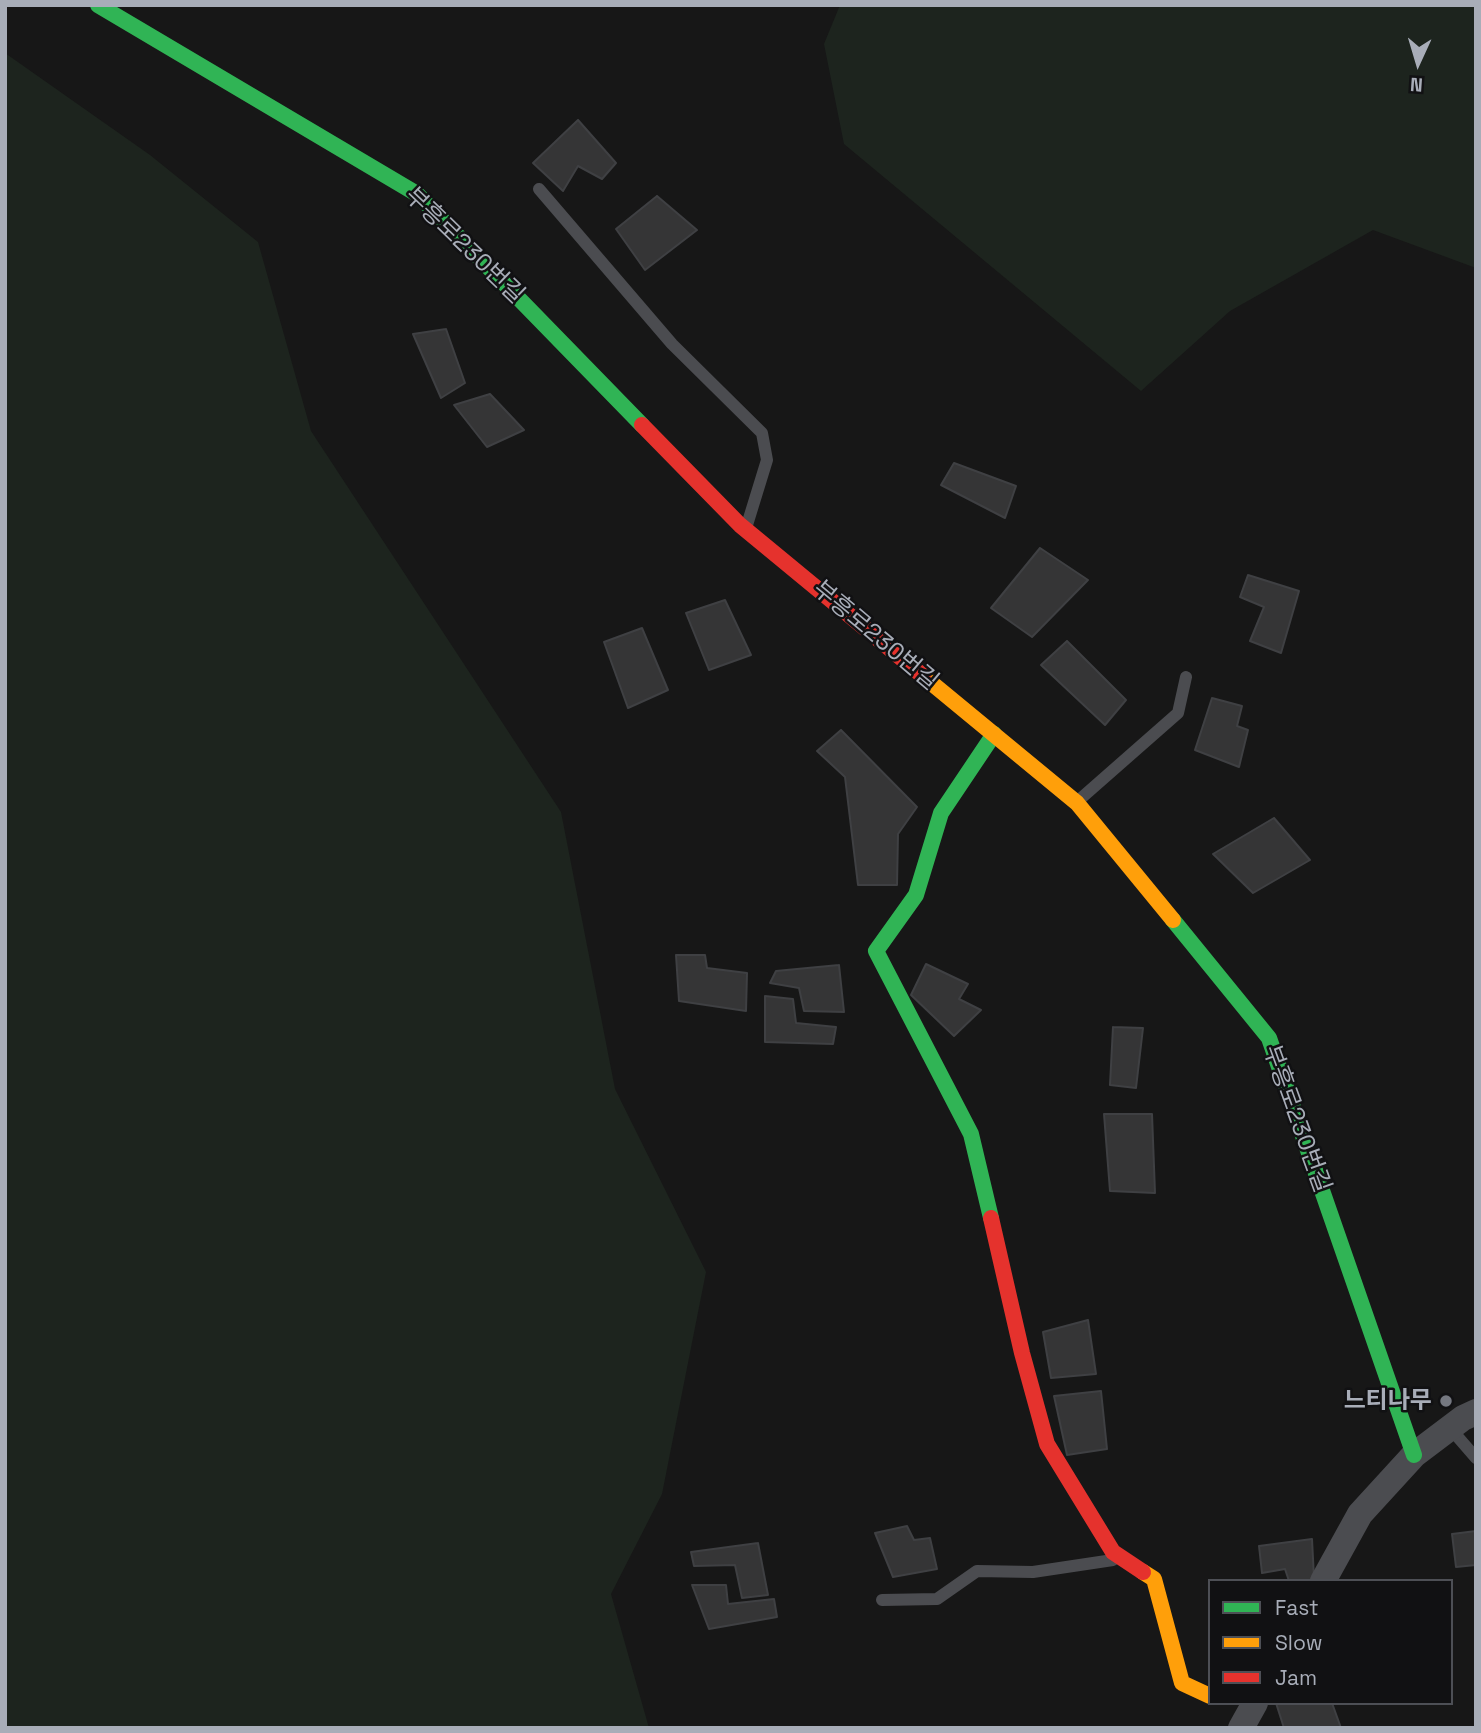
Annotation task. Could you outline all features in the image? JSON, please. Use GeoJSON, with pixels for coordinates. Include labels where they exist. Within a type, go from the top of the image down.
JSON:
{"type":"FeatureCollection","features":[{"type":"Feature","properties":{"kind":"street","name":"부흥로230번길"},"geometry":{"type":"LineString","coordinates":[[98,5],[417,194],[746,529],[1077,803],[1269,1038],[1414,1455]]}},
{"type":"Feature","properties":{"kind":"street"},"geometry":{"type":"LineString","coordinates":[[994,734],[941,813],[916,895],[876,951],[971,1134],[1022,1353],[1047,1444],[1113,1552],[1154,1579],[1182,1683],[1208,1695]]}},
{"type":"Feature","properties":{"kind":"street"},"geometry":{"type":"LineString","coordinates":[[1324,1579],[1360,1514],[1414,1455],[1463,1420]]}},
{"type":"Feature","properties":{"kind":"lane"},"geometry":{"type":"LineString","coordinates":[[539,189],[672,344],[762,433],[767,460],[746,529]]}},
{"type":"Feature","properties":{"kind":"lane"},"geometry":{"type":"LineString","coordinates":[[1077,803],[1178,713],[1186,677]]}},
{"type":"Feature","properties":{"kind":"lane"},"geometry":{"type":"LineString","coordinates":[[1463,1420],[1476,1458]]}},
{"type":"Feature","properties":{"kind":"lane"},"geometry":{"type":"LineString","coordinates":[[882,1600],[937,1599],[977,1572],[1032,1572],[1124,1559]]}},
{"type":"Feature","properties":{"kind":"shaded area"},"geometry":{"type":"Polygon","coordinates":[[[840,5],[1476,5],[1476,268],[1373,230],[1230,311],[1141,391],[844,144],[824,44],[840,5]]]}},
{"type":"Feature","properties":{"kind":"shaded area"},"geometry":{"type":"Polygon","coordinates":[[[5,53],[150,155],[258,242],[311,431],[561,812],[615,1089],[706,1272],[662,1494],[611,1594],[649,1728],[5,1728],[5,53]]]}},
{"type":"Feature","properties":{"kind":"building"},"geometry":{"type":"Polygon","coordinates":[[[578,120],[616,163],[602,179],[578,166],[563,191],[533,163],[578,120]]]}},
{"type":"Feature","properties":{"kind":"building"},"geometry":{"type":"Polygon","coordinates":[[[657,196],[697,230],[645,270],[616,229],[657,196]]]}},
{"type":"Feature","properties":{"kind":"building"},"geometry":{"type":"Polygon","coordinates":[[[446,329],[465,383],[441,398],[413,334],[446,329]]]}},
{"type":"Feature","properties":{"kind":"building"},"geometry":{"type":"Polygon","coordinates":[[[490,394],[524,430],[487,447],[454,405],[490,394]]]}},
{"type":"Feature","properties":{"kind":"building"},"geometry":{"type":"Polygon","coordinates":[[[954,463],[1016,486],[1005,518],[941,485],[954,463]]]}},
{"type":"Feature","properties":{"kind":"building"},"geometry":{"type":"Polygon","coordinates":[[[1040,548],[1088,580],[1032,637],[991,608],[1040,548]]]}},
{"type":"Feature","properties":{"kind":"building"},"geometry":{"type":"Polygon","coordinates":[[[1248,575],[1299,591],[1281,653],[1250,641],[1264,607],[1240,597],[1248,575]]]}},
{"type":"Feature","properties":{"kind":"building"},"geometry":{"type":"Polygon","coordinates":[[[725,600],[751,655],[709,670],[686,613],[725,600]]]}},
{"type":"Feature","properties":{"kind":"building"},"geometry":{"type":"Polygon","coordinates":[[[642,628],[668,690],[628,708],[604,642],[642,628]]]}},
{"type":"Feature","properties":{"kind":"building"},"geometry":{"type":"Polygon","coordinates":[[[1067,641],[1126,700],[1105,725],[1041,665],[1067,641]]]}},
{"type":"Feature","properties":{"kind":"building"},"geometry":{"type":"Polygon","coordinates":[[[1212,698],[1242,706],[1237,726],[1248,730],[1239,767],[1195,750],[1212,698]]]}},
{"type":"Feature","properties":{"kind":"building"},"geometry":{"type":"Polygon","coordinates":[[[841,730],[917,807],[898,834],[897,885],[858,885],[845,777],[817,751],[841,730]]]}},
{"type":"Feature","properties":{"kind":"building"},"geometry":{"type":"Polygon","coordinates":[[[1274,818],[1310,860],[1253,893],[1213,854],[1274,818]]]}},
{"type":"Feature","properties":{"kind":"building"},"geometry":{"type":"Polygon","coordinates":[[[676,955],[705,955],[707,968],[747,973],[746,1011],[679,1001],[676,955]]]}},
{"type":"Feature","properties":{"kind":"building"},"geometry":{"type":"Polygon","coordinates":[[[926,964],[968,984],[959,999],[981,1010],[954,1036],[911,995],[926,964]]]}},
{"type":"Feature","properties":{"kind":"building"},"geometry":{"type":"Polygon","coordinates":[[[839,965],[844,1012],[804,1011],[799,988],[770,983],[776,971],[839,965]]]}},
{"type":"Feature","properties":{"kind":"building"},"geometry":{"type":"Polygon","coordinates":[[[765,996],[793,999],[796,1023],[836,1027],[833,1044],[765,1042],[765,996]]]}},
{"type":"Feature","properties":{"kind":"building"},"geometry":{"type":"Polygon","coordinates":[[[1113,1027],[1143,1028],[1136,1088],[1110,1085],[1113,1027]]]}},
{"type":"Feature","properties":{"kind":"building"},"geometry":{"type":"Polygon","coordinates":[[[1104,1114],[1152,1114],[1155,1193],[1110,1191],[1104,1114]]]}},
{"type":"Feature","properties":{"kind":"building"},"geometry":{"type":"Polygon","coordinates":[[[1088,1320],[1096,1374],[1051,1378],[1043,1332],[1088,1320]]]}},
{"type":"Feature","properties":{"kind":"building"},"geometry":{"type":"Polygon","coordinates":[[[1101,1391],[1107,1449],[1067,1455],[1054,1396],[1101,1391]]]}},
{"type":"Feature","properties":{"kind":"building"},"geometry":{"type":"Polygon","coordinates":[[[907,1526],[914,1540],[930,1538],[937,1569],[893,1577],[875,1533],[907,1526]]]}},
{"type":"Feature","properties":{"kind":"building"},"geometry":{"type":"Polygon","coordinates":[[[1476,1531],[1476,1565],[1456,1567],[1452,1534],[1476,1531]]]}},
{"type":"Feature","properties":{"kind":"building"},"geometry":{"type":"Polygon","coordinates":[[[1312,1539],[1314,1578],[1288,1579],[1285,1569],[1262,1573],[1259,1546],[1312,1539]]]}},
{"type":"Feature","properties":{"kind":"building"},"geometry":{"type":"Polygon","coordinates":[[[758,1543],[768,1595],[742,1598],[735,1565],[694,1566],[691,1552],[758,1543]]]}},
{"type":"Feature","properties":{"kind":"building"},"geometry":{"type":"Polygon","coordinates":[[[692,1585],[726,1585],[728,1604],[774,1599],[777,1617],[709,1629],[692,1585]]]}},
{"type":"Feature","properties":{"kind":"building"},"geometry":{"type":"Polygon","coordinates":[[[1277,1705],[1333,1705],[1341,1728],[1284,1728],[1277,1705]]]}},
{"type":"Feature","properties":{"kind":"traffic: fast"},"geometry":{"type":"LineString","coordinates":[[98,5],[417,194],[642,425]]}},
{"type":"Feature","properties":{"kind":"traffic: fast"},"geometry":{"type":"LineString","coordinates":[[991,1218],[971,1134],[876,951],[916,895],[941,813],[994,734]]}},
{"type":"Feature","properties":{"kind":"traffic: fast"},"geometry":{"type":"LineString","coordinates":[[1173,920],[1269,1038],[1414,1455]]}},
{"type":"Feature","properties":{"kind":"traffic: slow"},"geometry":{"type":"LineString","coordinates":[[923,676],[1077,803],[1173,920]]}},
{"type":"Feature","properties":{"kind":"traffic: slow"},"geometry":{"type":"LineString","coordinates":[[1143,1572],[1154,1579],[1182,1683],[1208,1695]]}},
{"type":"Feature","properties":{"kind":"traffic: jam"},"geometry":{"type":"LineString","coordinates":[[642,425],[740,525],[923,676]]}},
{"type":"Feature","properties":{"kind":"traffic: jam"},"geometry":{"type":"LineString","coordinates":[[991,1218],[1022,1353],[1047,1444],[1113,1552],[1143,1572]]}},
{"type":"Feature","properties":{"kind":"place","name":"느티나무"},"geometry":{"type":"Point","coordinates":[1446,1401]}}]}
